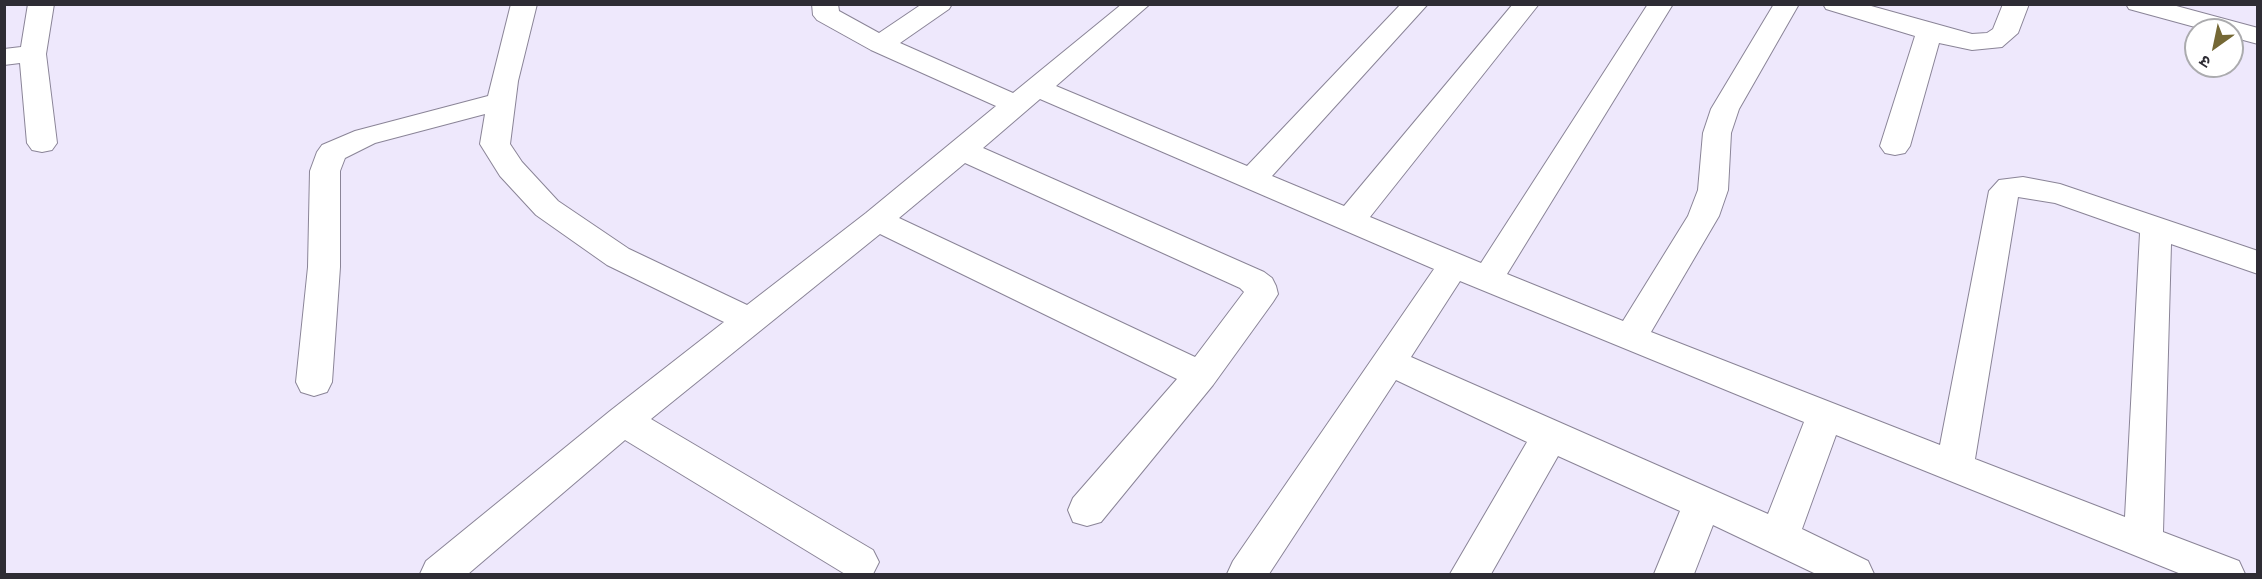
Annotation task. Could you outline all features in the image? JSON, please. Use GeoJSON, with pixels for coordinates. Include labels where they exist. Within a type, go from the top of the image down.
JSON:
{"type":"FeatureCollection","features":[{"type":"Feature","properties":{"kind":"street"},"geometry":{"type":"LineString","coordinates":[[41,4],[33,54],[42,143]]}},
{"type":"Feature","properties":{"kind":"street"},"geometry":{"type":"LineString","coordinates":[[825,4],[826,15],[880,44],[1253,178],[1630,338],[2225,574]]}},
{"type":"Feature","properties":{"kind":"street"},"geometry":{"type":"LineString","coordinates":[[880,44],[940,4]]}},
{"type":"Feature","properties":{"kind":"street"},"geometry":{"type":"LineString","coordinates":[[440,574],[623,421],[877,220],[1138,4]]}},
{"type":"Feature","properties":{"kind":"street"},"geometry":{"type":"LineString","coordinates":[[1253,178],[1416,4]]}},
{"type":"Feature","properties":{"kind":"street"},"geometry":{"type":"LineString","coordinates":[[1350,220],[1527,4]]}},
{"type":"Feature","properties":{"kind":"street"},"geometry":{"type":"LineString","coordinates":[[1488,279],[1661,4]]}},
{"type":"Feature","properties":{"kind":"street"},"geometry":{"type":"LineString","coordinates":[[1630,338],[1703,216],[1713,190],[1716,133],[1725,109],[1787,4]]}},
{"type":"Feature","properties":{"kind":"street"},"geometry":{"type":"LineString","coordinates":[[1835,4],[1957,40],[1993,41],[2005,33],[2016,4]]}},
{"type":"Feature","properties":{"kind":"street"},"geometry":{"type":"LineString","coordinates":[[2138,4],[2258,36]]}},
{"type":"Feature","properties":{"kind":"street"},"geometry":{"type":"LineString","coordinates":[[530,9],[501,101],[495,144],[511,169],[547,208],[618,257],[751,321]]}},
{"type":"Feature","properties":{"kind":"street"},"geometry":{"type":"LineString","coordinates":[[1895,146],[1929,32]]}},
{"type":"Feature","properties":{"kind":"street"},"geometry":{"type":"LineString","coordinates":[[4,57],[33,54]]}},
{"type":"Feature","properties":{"kind":"street"},"geometry":{"type":"LineString","coordinates":[[314,382],[324,267],[325,171],[332,152],[375,134],[501,101]]}},
{"type":"Feature","properties":{"kind":"street"},"geometry":{"type":"LineString","coordinates":[[962,150],[1252,280],[1260,286],[1261,294],[1201,375],[1087,510]]}},
{"type":"Feature","properties":{"kind":"street"},"geometry":{"type":"LineString","coordinates":[[1956,467],[2004,191],[2010,187],[2023,187],[2060,194],[2258,263]]}},
{"type":"Feature","properties":{"kind":"street"},"geometry":{"type":"LineString","coordinates":[[877,220],[1201,375]]}},
{"type":"Feature","properties":{"kind":"street"},"geometry":{"type":"LineString","coordinates":[[2143,541],[2156,226]]}},
{"type":"Feature","properties":{"kind":"street"},"geometry":{"type":"LineString","coordinates":[[1247,574],[1454,265]]}},
{"type":"Feature","properties":{"kind":"street"},"geometry":{"type":"LineString","coordinates":[[1389,362],[1779,537],[1854,574]]}},
{"type":"Feature","properties":{"kind":"street"},"geometry":{"type":"LineString","coordinates":[[1779,537],[1825,415]]}},
{"type":"Feature","properties":{"kind":"street"},"geometry":{"type":"LineString","coordinates":[[623,421],[859,562]]}},
{"type":"Feature","properties":{"kind":"street"},"geometry":{"type":"LineString","coordinates":[[1470,574],[1550,436]]}},
{"type":"Feature","properties":{"kind":"street"},"geometry":{"type":"LineString","coordinates":[[1674,574],[1702,503]]}}]}
